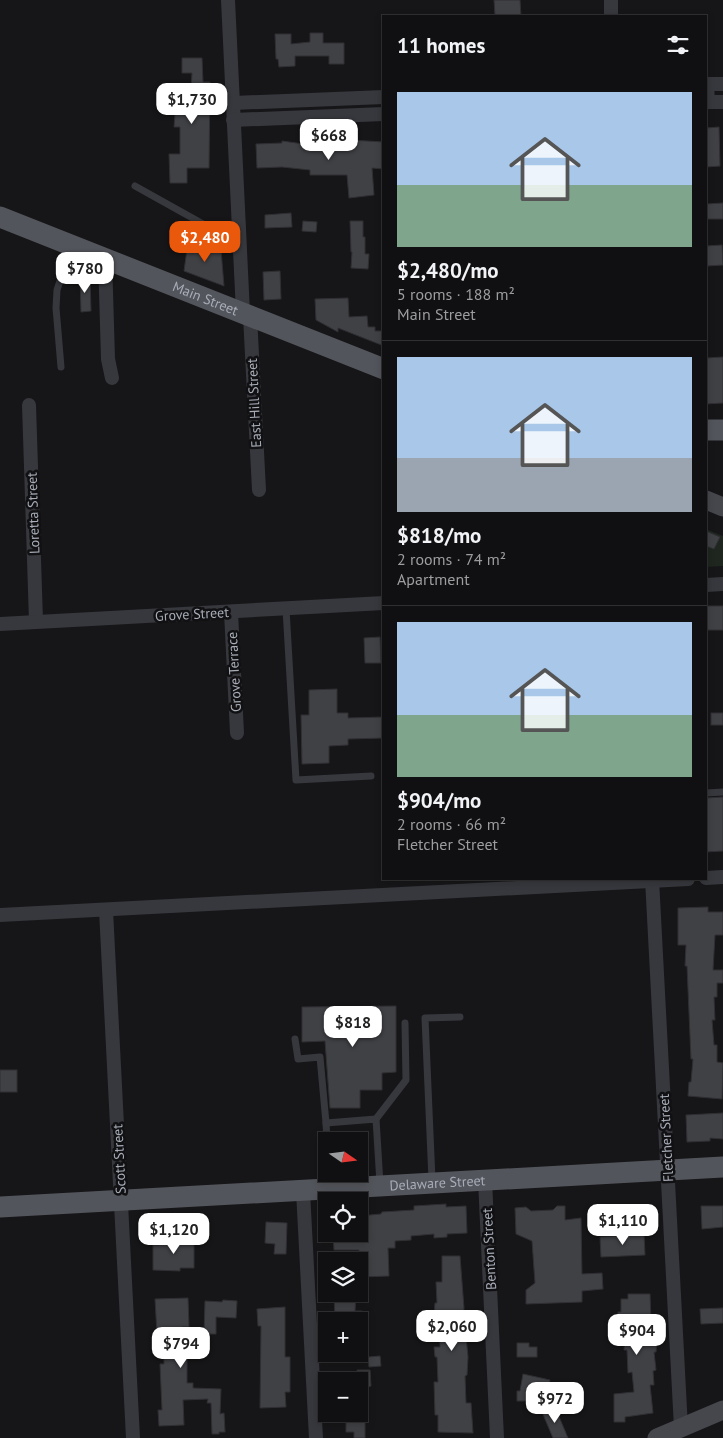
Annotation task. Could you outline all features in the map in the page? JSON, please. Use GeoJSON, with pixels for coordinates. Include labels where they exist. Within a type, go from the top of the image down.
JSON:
{"type":"FeatureCollection","features":[{"type":"Feature","properties":{"kind":"main road","name":"Main Street"},"geometry":{"type":"LineString","coordinates":[[0,217],[382,368]]}},
{"type":"Feature","properties":{"kind":"main road"},"geometry":{"type":"LineString","coordinates":[[707,430],[723,430]]}},
{"type":"Feature","properties":{"kind":"main road","name":"Delaware Street"},"geometry":{"type":"LineString","coordinates":[[0,1207],[303,1190],[330,1185],[380,1186],[723,1167]]}},
{"type":"Feature","properties":{"kind":"street","name":"East Hill Street"},"geometry":{"type":"LineString","coordinates":[[228,0],[240,244],[247,315],[258,490]]}},
{"type":"Feature","properties":{"kind":"street"},"geometry":{"type":"LineString","coordinates":[[611,0],[612,15]]}},
{"type":"Feature","properties":{"kind":"street"},"geometry":{"type":"LineString","coordinates":[[723,84],[707,84],[707,102],[723,102]]}},
{"type":"Feature","properties":{"kind":"street"},"geometry":{"type":"LineString","coordinates":[[232,103],[382,97]]}},
{"type":"Feature","properties":{"kind":"street"},"geometry":{"type":"LineString","coordinates":[[329,100],[329,116]]}},
{"type":"Feature","properties":{"kind":"street"},"geometry":{"type":"LineString","coordinates":[[233,120],[382,114]]}},
{"type":"Feature","properties":{"kind":"street"},"geometry":{"type":"LineString","coordinates":[[105,258],[108,359],[112,378]]}},
{"type":"Feature","properties":{"kind":"street","name":"Loretta Street"},"geometry":{"type":"LineString","coordinates":[[29,405],[36,621]]}},
{"type":"Feature","properties":{"kind":"street"},"geometry":{"type":"LineString","coordinates":[[707,500],[723,507]]}},
{"type":"Feature","properties":{"kind":"street"},"geometry":{"type":"LineString","coordinates":[[707,585],[723,584]]}},
{"type":"Feature","properties":{"kind":"street","name":"Grove Street"},"geometry":{"type":"LineString","coordinates":[[0,624],[382,603]]}},
{"type":"Feature","properties":{"kind":"street","name":"Grove Terrace"},"geometry":{"type":"LineString","coordinates":[[231,612],[237,732]]}},
{"type":"Feature","properties":{"kind":"street"},"geometry":{"type":"LineString","coordinates":[[707,878],[723,877]]}},
{"type":"Feature","properties":{"kind":"street"},"geometry":{"type":"LineString","coordinates":[[0,915],[653,880]]}},
{"type":"Feature","properties":{"kind":"street","name":"Fletcher Street"},"geometry":{"type":"LineString","coordinates":[[653,880],[682,1428]]}},
{"type":"Feature","properties":{"kind":"street","name":"Scott Street"},"geometry":{"type":"LineString","coordinates":[[106,910],[133,1438]]}},
{"type":"Feature","properties":{"kind":"street","name":"Benton Street"},"geometry":{"type":"LineString","coordinates":[[485,1180],[497,1438]]}},
{"type":"Feature","properties":{"kind":"street"},"geometry":{"type":"LineString","coordinates":[[303,1190],[316,1438]]}},
{"type":"Feature","properties":{"kind":"street"},"geometry":{"type":"LineString","coordinates":[[657,1438],[723,1410]]}},
{"type":"Feature","properties":{"kind":"lane"},"geometry":{"type":"LineString","coordinates":[[135,186],[240,244]]}},
{"type":"Feature","properties":{"kind":"lane"},"geometry":{"type":"LineString","coordinates":[[61,367],[56,308],[57,290],[72,245]]}},
{"type":"Feature","properties":{"kind":"lane"},"geometry":{"type":"LineString","coordinates":[[286,609],[296,780],[371,776]]}},
{"type":"Feature","properties":{"kind":"lane"},"geometry":{"type":"LineString","coordinates":[[707,793],[723,792]]}},
{"type":"Feature","properties":{"kind":"lane"},"geometry":{"type":"LineString","coordinates":[[432,1183],[425,1018],[460,1017]]}},
{"type":"Feature","properties":{"kind":"lane"},"geometry":{"type":"LineString","coordinates":[[380,1186],[376,1119],[406,1080],[405,1024]]}},
{"type":"Feature","properties":{"kind":"lane"},"geometry":{"type":"LineString","coordinates":[[295,1039],[298,1059],[320,1058],[326,1132]]}},
{"type":"Feature","properties":{"kind":"lane"},"geometry":{"type":"LineString","coordinates":[[326,1123],[376,1119]]}},
{"type":"Feature","properties":{"kind":"shaded area"},"geometry":{"type":"Polygon","coordinates":[[[707,529],[723,536],[723,566],[707,567],[707,529]]]}},
{"type":"Feature","properties":{"kind":"building"},"geometry":{"type":"Polygon","coordinates":[[[494,0],[520,0],[521,15],[495,15],[494,0]]]}},
{"type":"Feature","properties":{"kind":"building"},"geometry":{"type":"Polygon","coordinates":[[[310,33],[323,33],[323,43],[344,43],[344,64],[329,64],[329,56],[295,56],[295,66],[279,67],[278,59],[276,59],[275,34],[291,34],[291,44],[310,42],[310,33]]]}},
{"type":"Feature","properties":{"kind":"building"},"geometry":{"type":"Polygon","coordinates":[[[182,58],[202,58],[203,82],[210,82],[209,168],[187,168],[187,183],[170,183],[169,154],[180,154],[180,127],[174,127],[175,114],[180,114],[181,91],[191,92],[192,73],[182,73],[182,58]]]}},
{"type":"Feature","properties":{"kind":"building"},"geometry":{"type":"Polygon","coordinates":[[[719,127],[720,166],[707,167],[707,128],[719,127]]]}},
{"type":"Feature","properties":{"kind":"building"},"geometry":{"type":"Polygon","coordinates":[[[349,140],[382,142],[382,169],[372,168],[374,195],[349,198],[347,175],[310,175],[310,170],[282,167],[257,168],[256,144],[282,143],[282,141],[311,145],[349,145],[349,140]]]}},
{"type":"Feature","properties":{"kind":"building"},"geometry":{"type":"Polygon","coordinates":[[[723,203],[723,219],[707,219],[707,204],[723,203]]]}},
{"type":"Feature","properties":{"kind":"building"},"geometry":{"type":"Polygon","coordinates":[[[291,213],[292,227],[265,228],[265,215],[291,213]]]}},
{"type":"Feature","properties":{"kind":"building"},"geometry":{"type":"Polygon","coordinates":[[[303,221],[317,222],[316,232],[302,231],[303,221]]]}},
{"type":"Feature","properties":{"kind":"building"},"geometry":{"type":"Polygon","coordinates":[[[350,221],[363,221],[365,254],[369,254],[368,269],[351,268],[350,221]]]}},
{"type":"Feature","properties":{"kind":"building"},"geometry":{"type":"Polygon","coordinates":[[[188,242],[203,250],[207,243],[221,250],[224,286],[184,271],[188,242]]]}},
{"type":"Feature","properties":{"kind":"building"},"geometry":{"type":"Polygon","coordinates":[[[722,245],[723,265],[707,266],[707,246],[722,245]]]}},
{"type":"Feature","properties":{"kind":"building"},"geometry":{"type":"Polygon","coordinates":[[[280,271],[281,299],[264,300],[263,272],[280,271]]]}},
{"type":"Feature","properties":{"kind":"building"},"geometry":{"type":"Polygon","coordinates":[[[80,276],[90,276],[91,311],[81,312],[80,276]]]}},
{"type":"Feature","properties":{"kind":"building"},"geometry":{"type":"Polygon","coordinates":[[[348,298],[349,317],[367,316],[368,327],[375,327],[375,331],[382,331],[382,345],[338,328],[338,332],[316,320],[315,299],[348,298]]]}},
{"type":"Feature","properties":{"kind":"building"},"geometry":{"type":"Polygon","coordinates":[[[723,357],[723,403],[707,404],[707,358],[723,357]]]}},
{"type":"Feature","properties":{"kind":"building"},"geometry":{"type":"Polygon","coordinates":[[[707,531],[720,537],[714,549],[707,546],[707,531]]]}},
{"type":"Feature","properties":{"kind":"building"},"geometry":{"type":"Polygon","coordinates":[[[707,606],[723,606],[723,630],[707,630],[707,606]]]}},
{"type":"Feature","properties":{"kind":"building"},"geometry":{"type":"Polygon","coordinates":[[[380,637],[381,663],[365,663],[364,638],[380,637]]]}},
{"type":"Feature","properties":{"kind":"building"},"geometry":{"type":"Polygon","coordinates":[[[337,689],[337,713],[348,713],[348,718],[382,717],[382,738],[348,739],[348,745],[329,746],[329,763],[302,764],[301,715],[309,715],[309,690],[337,689]]]}},
{"type":"Feature","properties":{"kind":"building"},"geometry":{"type":"Polygon","coordinates":[[[711,713],[723,713],[723,725],[711,725],[711,713]]]}},
{"type":"Feature","properties":{"kind":"building"},"geometry":{"type":"Polygon","coordinates":[[[723,797],[723,851],[707,852],[707,798],[723,797]]]}},
{"type":"Feature","properties":{"kind":"building"},"geometry":{"type":"Polygon","coordinates":[[[708,907],[708,912],[723,912],[723,935],[715,935],[713,970],[723,970],[723,983],[717,983],[717,997],[714,997],[715,1020],[712,1020],[714,1045],[717,1045],[717,1062],[723,1063],[722,1099],[688,1096],[693,1059],[691,1059],[687,966],[685,966],[686,945],[678,945],[678,908],[708,907]]]}},
{"type":"Feature","properties":{"kind":"building"},"geometry":{"type":"Polygon","coordinates":[[[396,1006],[396,1072],[382,1073],[382,1090],[360,1090],[360,1108],[330,1108],[325,1041],[302,1042],[302,1007],[396,1006]]]}},
{"type":"Feature","properties":{"kind":"building"},"geometry":{"type":"Polygon","coordinates":[[[0,1070],[17,1070],[17,1092],[0,1092],[0,1070]]]}},
{"type":"Feature","properties":{"kind":"building"},"geometry":{"type":"Polygon","coordinates":[[[723,1113],[723,1139],[710,1138],[710,1141],[687,1142],[686,1115],[723,1113]]]}},
{"type":"Feature","properties":{"kind":"building"},"geometry":{"type":"Polygon","coordinates":[[[446,1204],[446,1207],[466,1206],[467,1233],[447,1234],[447,1237],[434,1238],[434,1234],[411,1236],[411,1240],[395,1241],[395,1248],[388,1248],[389,1276],[368,1277],[368,1252],[334,1250],[334,1242],[368,1242],[368,1215],[381,1214],[382,1212],[414,1210],[414,1206],[446,1204]]]}},
{"type":"Feature","properties":{"kind":"building"},"geometry":{"type":"Polygon","coordinates":[[[557,1206],[565,1206],[565,1220],[581,1218],[582,1274],[602,1273],[603,1289],[582,1291],[582,1302],[526,1304],[526,1290],[535,1283],[532,1241],[516,1234],[515,1208],[526,1207],[531,1211],[553,1210],[557,1206]]]}},
{"type":"Feature","properties":{"kind":"building"},"geometry":{"type":"Polygon","coordinates":[[[701,1206],[723,1206],[723,1227],[702,1229],[701,1206]]]}},
{"type":"Feature","properties":{"kind":"building"},"geometry":{"type":"Polygon","coordinates":[[[266,1222],[287,1223],[286,1254],[274,1254],[275,1244],[265,1243],[266,1222]]]}},
{"type":"Feature","properties":{"kind":"building"},"geometry":{"type":"Polygon","coordinates":[[[644,1234],[645,1255],[601,1257],[600,1237],[644,1234]]]}},
{"type":"Feature","properties":{"kind":"building"},"geometry":{"type":"Polygon","coordinates":[[[159,1240],[194,1240],[194,1268],[180,1268],[180,1271],[153,1270],[153,1245],[159,1245],[159,1240]]]}},
{"type":"Feature","properties":{"kind":"building"},"geometry":{"type":"Polygon","coordinates":[[[442,1256],[460,1256],[464,1308],[463,1326],[465,1326],[468,1357],[467,1375],[465,1376],[466,1403],[471,1403],[473,1433],[438,1432],[438,1415],[435,1415],[434,1382],[438,1382],[437,1357],[435,1357],[434,1347],[440,1347],[439,1317],[434,1316],[435,1303],[437,1303],[436,1282],[442,1282],[442,1256]]]}},
{"type":"Feature","properties":{"kind":"building"},"geometry":{"type":"Polygon","coordinates":[[[628,1294],[650,1294],[651,1322],[655,1322],[657,1338],[656,1352],[654,1352],[656,1370],[653,1371],[654,1385],[650,1385],[653,1413],[625,1417],[625,1422],[614,1422],[614,1394],[634,1392],[632,1372],[628,1373],[627,1350],[624,1350],[625,1334],[623,1335],[622,1322],[618,1322],[618,1312],[621,1312],[621,1299],[628,1299],[628,1294]]]}},
{"type":"Feature","properties":{"kind":"building"},"geometry":{"type":"Polygon","coordinates":[[[188,1298],[189,1327],[182,1327],[183,1348],[187,1348],[187,1383],[193,1383],[193,1388],[221,1389],[220,1414],[224,1413],[225,1432],[219,1432],[219,1434],[212,1434],[211,1403],[207,1403],[208,1399],[183,1400],[184,1425],[159,1426],[158,1410],[162,1410],[160,1364],[164,1364],[164,1355],[174,1356],[174,1334],[157,1334],[155,1299],[188,1298]]]}},
{"type":"Feature","properties":{"kind":"building"},"geometry":{"type":"Polygon","coordinates":[[[223,1300],[237,1301],[236,1318],[216,1317],[216,1334],[204,1334],[205,1301],[222,1302],[223,1300]]]}},
{"type":"Feature","properties":{"kind":"building"},"geometry":{"type":"Polygon","coordinates":[[[334,1302],[356,1302],[355,1311],[362,1312],[335,1312],[334,1302]]]}},
{"type":"Feature","properties":{"kind":"building"},"geometry":{"type":"Polygon","coordinates":[[[285,1307],[285,1357],[290,1357],[290,1392],[285,1392],[286,1407],[260,1408],[261,1326],[258,1326],[257,1309],[285,1307]]]}},
{"type":"Feature","properties":{"kind":"building"},"geometry":{"type":"Polygon","coordinates":[[[723,1308],[723,1323],[701,1324],[700,1309],[723,1308]]]}},
{"type":"Feature","properties":{"kind":"building"},"geometry":{"type":"Polygon","coordinates":[[[517,1343],[529,1343],[529,1347],[537,1347],[537,1357],[517,1357],[517,1343]]]}},
{"type":"Feature","properties":{"kind":"building"},"geometry":{"type":"Polygon","coordinates":[[[380,1356],[381,1366],[369,1367],[368,1357],[380,1356]]]}},
{"type":"Feature","properties":{"kind":"building"},"geometry":{"type":"Polygon","coordinates":[[[357,1370],[370,1370],[371,1386],[368,1387],[368,1372],[357,1372],[357,1370]]]}},
{"type":"Feature","properties":{"kind":"building"},"geometry":{"type":"Polygon","coordinates":[[[523,1374],[550,1380],[548,1391],[536,1388],[536,1401],[517,1401],[517,1391],[520,1391],[523,1374]]]}},
{"type":"Feature","properties":{"kind":"building"},"geometry":{"type":"Polygon","coordinates":[[[555,1407],[568,1438],[553,1438],[542,1412],[555,1407]]]}},
{"type":"Feature","properties":{"kind":"building"},"geometry":{"type":"Polygon","coordinates":[[[346,1422],[365,1422],[365,1438],[354,1438],[354,1432],[346,1432],[346,1422]]]}}]}
